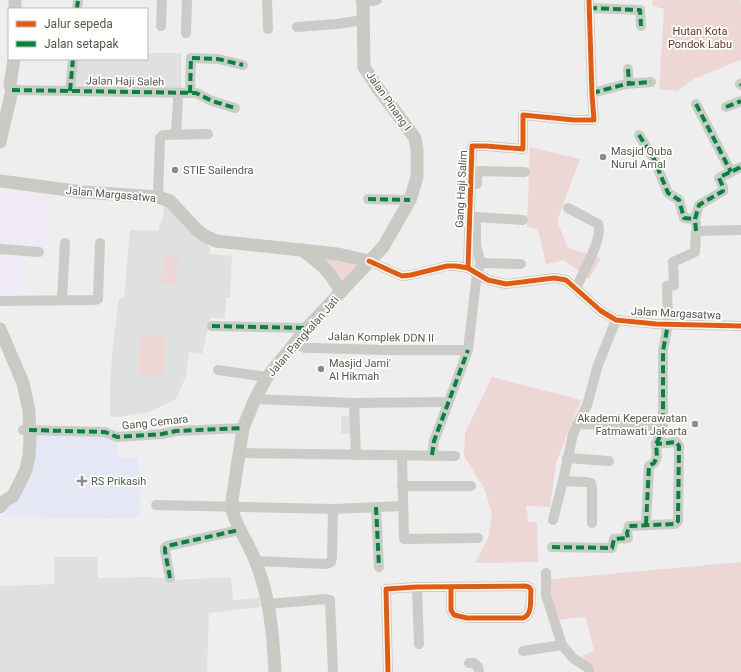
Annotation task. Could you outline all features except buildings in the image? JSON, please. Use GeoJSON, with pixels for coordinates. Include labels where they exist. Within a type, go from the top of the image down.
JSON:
{"type":"FeatureCollection","features":[{"type":"Feature","properties":{"kind":"main road","name":"Jalan Pinang I"},"geometry":{"type":"LineString","coordinates":[[362,1],[364,67],[415,138],[417,149],[417,177],[410,200],[382,247],[369,261]]}},
{"type":"Feature","properties":{"kind":"main road"},"geometry":{"type":"LineString","coordinates":[[0,141],[11,88],[14,60]]}},
{"type":"Feature","properties":{"kind":"main road","name":"Jalan Margasatwa"},"geometry":{"type":"LineString","coordinates":[[0,181],[83,192],[158,197],[170,201],[197,230],[216,241],[302,249],[338,254],[369,261]]}},
{"type":"Feature","properties":{"kind":"main road"},"geometry":{"type":"LineString","coordinates":[[302,249],[322,265],[333,277],[340,292]]}},
{"type":"Feature","properties":{"kind":"main road","name":"Jalan Pangkalan Jati"},"geometry":{"type":"LineString","coordinates":[[275,672],[269,604],[256,561],[234,520],[234,507],[245,453],[243,428],[262,399],[267,377],[298,345],[307,328],[369,261]]}},
{"type":"Feature","properties":{"kind":"main road"},"geometry":{"type":"LineString","coordinates":[[0,329],[23,383],[29,410],[26,430]]}},
{"type":"Feature","properties":{"kind":"main road"},"geometry":{"type":"LineString","coordinates":[[0,341],[17,383],[26,430],[29,456],[26,470],[13,496],[3,504]]}},
{"type":"Feature","properties":{"kind":"street"},"geometry":{"type":"LineString","coordinates":[[161,26],[162,0]]}},
{"type":"Feature","properties":{"kind":"street"},"geometry":{"type":"LineString","coordinates":[[186,33],[187,0]]}},
{"type":"Feature","properties":{"kind":"street"},"geometry":{"type":"LineString","coordinates":[[267,0],[268,29]]}},
{"type":"Feature","properties":{"kind":"street"},"geometry":{"type":"LineString","coordinates":[[362,1],[377,0]]}},
{"type":"Feature","properties":{"kind":"street"},"geometry":{"type":"LineString","coordinates":[[641,26],[640,10],[589,4],[592,93],[651,82]]}},
{"type":"Feature","properties":{"kind":"street"},"geometry":{"type":"LineString","coordinates":[[297,27],[337,24],[363,20]]}},
{"type":"Feature","properties":{"kind":"street"},"geometry":{"type":"LineString","coordinates":[[190,93],[190,58],[218,59],[243,65]]}},
{"type":"Feature","properties":{"kind":"street"},"geometry":{"type":"LineString","coordinates":[[70,91],[73,60]]}},
{"type":"Feature","properties":{"kind":"street"},"geometry":{"type":"LineString","coordinates":[[627,86],[628,69]]}},
{"type":"Feature","properties":{"kind":"street"},"geometry":{"type":"LineString","coordinates":[[0,119],[6,94],[11,88]]}},
{"type":"Feature","properties":{"kind":"street","name":"Jalan Haji Saleh"},"geometry":{"type":"LineString","coordinates":[[11,88],[70,91],[196,93],[212,101],[235,108]]}},
{"type":"Feature","properties":{"kind":"street","name":"Gang Haji Salim"},"geometry":{"type":"LineString","coordinates":[[472,270],[472,146],[523,149],[523,115],[574,120],[594,120],[592,93]]}},
{"type":"Feature","properties":{"kind":"street"},"geometry":{"type":"LineString","coordinates":[[176,133],[178,100]]}},
{"type":"Feature","properties":{"kind":"street"},"geometry":{"type":"LineString","coordinates":[[726,107],[741,101]]}},
{"type":"Feature","properties":{"kind":"street"},"geometry":{"type":"LineString","coordinates":[[696,104],[731,172]]}},
{"type":"Feature","properties":{"kind":"street"},"geometry":{"type":"LineString","coordinates":[[158,197],[160,138],[163,134],[208,134]]}},
{"type":"Feature","properties":{"kind":"street"},"geometry":{"type":"LineString","coordinates":[[639,135],[654,159],[668,193],[679,200],[684,218],[695,219]]}},
{"type":"Feature","properties":{"kind":"street"},"geometry":{"type":"LineString","coordinates":[[646,524],[649,466],[654,463],[657,458],[656,444],[663,430],[663,351],[668,324],[667,286],[674,286],[672,262],[695,252],[695,219],[699,205],[723,191],[719,178],[741,167]]}},
{"type":"Feature","properties":{"kind":"street"},"geometry":{"type":"LineString","coordinates":[[482,263],[476,246],[477,174],[479,171],[525,172]]}},
{"type":"Feature","properties":{"kind":"street"},"geometry":{"type":"LineString","coordinates":[[368,199],[410,200]]}},
{"type":"Feature","properties":{"kind":"street"},"geometry":{"type":"LineString","coordinates":[[568,208],[598,224],[599,229],[594,252],[576,290]]}},
{"type":"Feature","properties":{"kind":"street"},"geometry":{"type":"LineString","coordinates":[[476,217],[523,220]]}},
{"type":"Feature","properties":{"kind":"street"},"geometry":{"type":"LineString","coordinates":[[696,231],[741,230]]}},
{"type":"Feature","properties":{"kind":"street"},"geometry":{"type":"LineString","coordinates":[[62,300],[64,243]]}},
{"type":"Feature","properties":{"kind":"street"},"geometry":{"type":"LineString","coordinates":[[0,301],[98,299],[100,243]]}},
{"type":"Feature","properties":{"kind":"street"},"geometry":{"type":"LineString","coordinates":[[0,249],[39,252]]}},
{"type":"Feature","properties":{"kind":"street","name":"Jalan Margasatwa"},"geometry":{"type":"LineString","coordinates":[[369,261],[402,276],[447,266],[456,266],[472,270],[488,280],[506,284],[554,278],[566,280],[601,311],[616,320],[668,324],[741,326]]}},
{"type":"Feature","properties":{"kind":"street"},"geometry":{"type":"LineString","coordinates":[[432,455],[434,440],[468,350],[472,270],[482,263],[521,264]]}},
{"type":"Feature","properties":{"kind":"street"},"geometry":{"type":"LineString","coordinates":[[553,520],[563,481],[572,434],[587,405],[598,365],[616,320]]}},
{"type":"Feature","properties":{"kind":"street"},"geometry":{"type":"LineString","coordinates":[[212,326],[307,328]]}},
{"type":"Feature","properties":{"kind":"street","name":"Jalan Komplek DDN II"},"geometry":{"type":"LineString","coordinates":[[298,345],[385,350],[468,350]]}},
{"type":"Feature","properties":{"kind":"street"},"geometry":{"type":"LineString","coordinates":[[218,370],[267,377]]}},
{"type":"Feature","properties":{"kind":"street"},"geometry":{"type":"LineString","coordinates":[[262,399],[354,403],[441,402]]}},
{"type":"Feature","properties":{"kind":"street"},"geometry":{"type":"LineString","coordinates":[[354,403],[356,455]]}},
{"type":"Feature","properties":{"kind":"street"},"geometry":{"type":"LineString","coordinates":[[577,424],[654,426]]}},
{"type":"Feature","properties":{"kind":"street","name":"Gang Cemara"},"geometry":{"type":"LineString","coordinates":[[26,430],[105,432],[117,438],[162,434],[176,431],[243,428]]}},
{"type":"Feature","properties":{"kind":"street"},"geometry":{"type":"LineString","coordinates":[[552,547],[612,548],[614,539],[628,538],[627,533],[630,526],[646,524],[675,524],[678,521],[679,446],[676,442],[656,444]]}},
{"type":"Feature","properties":{"kind":"street"},"geometry":{"type":"LineString","coordinates":[[245,453],[455,456]]}},
{"type":"Feature","properties":{"kind":"street"},"geometry":{"type":"LineString","coordinates":[[402,455],[403,538],[405,540],[478,538]]}},
{"type":"Feature","properties":{"kind":"street"},"geometry":{"type":"LineString","coordinates":[[567,458],[609,461]]}},
{"type":"Feature","properties":{"kind":"street"},"geometry":{"type":"LineString","coordinates":[[563,481],[591,483],[592,523]]}},
{"type":"Feature","properties":{"kind":"street"},"geometry":{"type":"LineString","coordinates":[[402,486],[471,486]]}},
{"type":"Feature","properties":{"kind":"street"},"geometry":{"type":"LineString","coordinates":[[156,505],[332,509],[402,506]]}},
{"type":"Feature","properties":{"kind":"street"},"geometry":{"type":"LineString","coordinates":[[376,507],[379,567]]}},
{"type":"Feature","properties":{"kind":"street"},"geometry":{"type":"LineString","coordinates":[[256,561],[326,564],[331,562],[332,509]]}},
{"type":"Feature","properties":{"kind":"street"},"geometry":{"type":"LineString","coordinates":[[170,578],[164,551],[167,546],[239,530]]}},
{"type":"Feature","properties":{"kind":"street"},"geometry":{"type":"LineString","coordinates":[[546,573],[546,595],[562,645],[573,658],[588,668],[589,672]]}},
{"type":"Feature","properties":{"kind":"street"},"geometry":{"type":"LineString","coordinates":[[388,672],[386,589],[418,587],[526,586],[529,587],[530,590],[530,613],[527,617],[523,618],[467,618],[454,615],[451,610],[451,587]]}},
{"type":"Feature","properties":{"kind":"street"},"geometry":{"type":"LineString","coordinates":[[418,587],[419,644]]}},
{"type":"Feature","properties":{"kind":"street"},"geometry":{"type":"LineString","coordinates":[[269,604],[326,599],[330,600],[333,672]]}},
{"type":"Feature","properties":{"kind":"street"},"geometry":{"type":"LineString","coordinates":[[523,651],[562,645]]}},
{"type":"Feature","properties":{"kind":"street"},"geometry":{"type":"LineString","coordinates":[[469,663],[474,663],[478,667],[479,672]]}},
{"type":"Feature","properties":{"kind":"shaded area"},"geometry":{"type":"Polygon","coordinates":[[[148,53],[181,53],[181,88],[74,85],[77,60],[148,60],[148,53]]]}},
{"type":"Feature","properties":{"kind":"shaded area"},"geometry":{"type":"Polygon","coordinates":[[[0,193],[50,197],[46,258],[22,257],[20,300],[0,299],[0,193]]]}},
{"type":"Feature","properties":{"kind":"shaded area"},"geometry":{"type":"Polygon","coordinates":[[[165,201],[170,201],[210,248],[210,254],[232,256],[230,297],[226,297],[225,318],[210,318],[202,354],[189,352],[186,376],[176,399],[149,412],[110,417],[110,383],[113,345],[119,298],[124,298],[130,230],[158,231],[163,216],[165,201]]]}},
{"type":"Feature","properties":{"kind":"shaded area"},"geometry":{"type":"Polygon","coordinates":[[[341,416],[352,416],[352,434],[341,434],[341,416]]]}},
{"type":"Feature","properties":{"kind":"shaded area","name":"RS Prikasih"},"geometry":{"type":"Polygon","coordinates":[[[35,431],[93,432],[117,440],[117,458],[138,457],[141,488],[139,489],[141,514],[133,518],[112,519],[4,516],[17,496],[35,431]]]}},
{"type":"Feature","properties":{"kind":"shaded area"},"geometry":{"type":"Polygon","coordinates":[[[54,557],[97,557],[98,578],[148,577],[174,580],[231,577],[233,600],[259,598],[261,607],[209,613],[207,672],[0,672],[0,586],[55,584],[54,557]]]}},
{"type":"Feature","properties":{"kind":"green space","name":"Hutan Kota Pondok Labu"},"geometry":{"type":"Polygon","coordinates":[[[652,0],[740,0],[741,60],[694,79],[677,91],[659,89],[664,9],[653,6],[652,0]]]}},
{"type":"Feature","properties":{"kind":"green space"},"geometry":{"type":"Polygon","coordinates":[[[530,147],[580,159],[557,221],[568,248],[601,258],[589,279],[564,260],[546,264],[538,229],[527,227],[530,147]]]}},
{"type":"Feature","properties":{"kind":"green space"},"geometry":{"type":"Polygon","coordinates":[[[316,255],[361,263],[341,284],[316,255]]]}},
{"type":"Feature","properties":{"kind":"green space"},"geometry":{"type":"Polygon","coordinates":[[[163,256],[178,257],[176,285],[161,284],[163,256]]]}},
{"type":"Feature","properties":{"kind":"green space"},"geometry":{"type":"Polygon","coordinates":[[[140,335],[166,336],[164,377],[138,376],[140,335]]]}},
{"type":"Feature","properties":{"kind":"green space"},"geometry":{"type":"Polygon","coordinates":[[[492,377],[581,400],[556,463],[550,507],[526,506],[529,522],[537,522],[538,562],[475,563],[489,536],[492,513],[484,488],[464,456],[465,433],[492,377]]]}},
{"type":"Feature","properties":{"kind":"green space"},"geometry":{"type":"Polygon","coordinates":[[[741,562],[741,672],[595,672],[582,656],[594,651],[586,617],[554,620],[543,580],[741,562]]]}},
{"type":"Feature","properties":{"kind":"marked path"},"geometry":{"type":"LineString","coordinates":[[77,8],[78,0]]}},
{"type":"Feature","properties":{"kind":"marked path"},"geometry":{"type":"LineString","coordinates":[[589,8],[640,10],[641,26]]}},
{"type":"Feature","properties":{"kind":"marked path"},"geometry":{"type":"LineString","coordinates":[[190,93],[191,58],[218,59],[243,65]]}},
{"type":"Feature","properties":{"kind":"marked path"},"geometry":{"type":"LineString","coordinates":[[70,91],[73,60]]}},
{"type":"Feature","properties":{"kind":"marked path"},"geometry":{"type":"LineString","coordinates":[[628,69],[629,83]]}},
{"type":"Feature","properties":{"kind":"marked path"},"geometry":{"type":"LineString","coordinates":[[592,93],[626,84],[651,82]]}},
{"type":"Feature","properties":{"kind":"marked path"},"geometry":{"type":"LineString","coordinates":[[12,90],[196,93],[212,101],[235,108]]}},
{"type":"Feature","properties":{"kind":"marked path"},"geometry":{"type":"LineString","coordinates":[[726,107],[741,101]]}},
{"type":"Feature","properties":{"kind":"marked path"},"geometry":{"type":"LineString","coordinates":[[696,104],[731,172]]}},
{"type":"Feature","properties":{"kind":"marked path"},"geometry":{"type":"LineString","coordinates":[[639,135],[654,159],[668,193],[679,200],[684,218],[695,219]]}},
{"type":"Feature","properties":{"kind":"marked path"},"geometry":{"type":"LineString","coordinates":[[696,231],[695,219],[699,205],[723,191],[720,177],[741,167]]}},
{"type":"Feature","properties":{"kind":"marked path"},"geometry":{"type":"LineString","coordinates":[[368,199],[410,200]]}},
{"type":"Feature","properties":{"kind":"marked path"},"geometry":{"type":"LineString","coordinates":[[646,524],[649,466],[654,463],[657,457],[656,444],[663,430],[663,351],[668,324]]}},
{"type":"Feature","properties":{"kind":"marked path"},"geometry":{"type":"LineString","coordinates":[[212,326],[307,328]]}},
{"type":"Feature","properties":{"kind":"marked path"},"geometry":{"type":"LineString","coordinates":[[432,455],[434,441],[468,350]]}},
{"type":"Feature","properties":{"kind":"marked path"},"geometry":{"type":"LineString","coordinates":[[29,430],[105,432],[117,437],[162,434],[176,431],[243,428]]}},
{"type":"Feature","properties":{"kind":"marked path"},"geometry":{"type":"LineString","coordinates":[[552,547],[612,548],[614,539],[628,538],[627,533],[629,526],[675,524],[678,521],[679,446],[676,442],[656,444]]}},
{"type":"Feature","properties":{"kind":"marked path"},"geometry":{"type":"LineString","coordinates":[[376,507],[379,567]]}},
{"type":"Feature","properties":{"kind":"marked path"},"geometry":{"type":"LineString","coordinates":[[170,578],[165,551],[167,546],[239,530]]}},
{"type":"Feature","properties":{"kind":"cycle path"},"geometry":{"type":"LineString","coordinates":[[468,268],[472,146],[523,149],[523,115],[574,120],[594,120],[589,0]]}},
{"type":"Feature","properties":{"kind":"cycle path"},"geometry":{"type":"LineString","coordinates":[[369,261],[402,276],[447,266],[456,266],[468,268],[488,280],[506,284],[554,278],[566,280],[601,311],[616,320],[656,324],[741,326]]}},
{"type":"Feature","properties":{"kind":"cycle path"},"geometry":{"type":"LineString","coordinates":[[388,672],[386,589],[417,587],[526,586],[531,590],[530,610],[523,618],[467,618],[454,615],[451,610],[451,587]]}},
{"type":"Feature","properties":{"kind":"place","name":"Masjid Quba Nurul Amal"},"geometry":{"type":"Point","coordinates":[603,157]}},
{"type":"Feature","properties":{"kind":"place","name":"STIE Sailendra"},"geometry":{"type":"Point","coordinates":[175,170]}},
{"type":"Feature","properties":{"kind":"place","name":"Masjid Jami' Al Hikmah"},"geometry":{"type":"Point","coordinates":[321,369]}},
{"type":"Feature","properties":{"kind":"place","name":"Akademi Keperawatan Fatmawati Jakarta"},"geometry":{"type":"Point","coordinates":[695,424]}},
{"type":"Feature","properties":{"kind":"place","name":"RS Prikasih"},"geometry":{"type":"Point","coordinates":[82,481]}}]}
